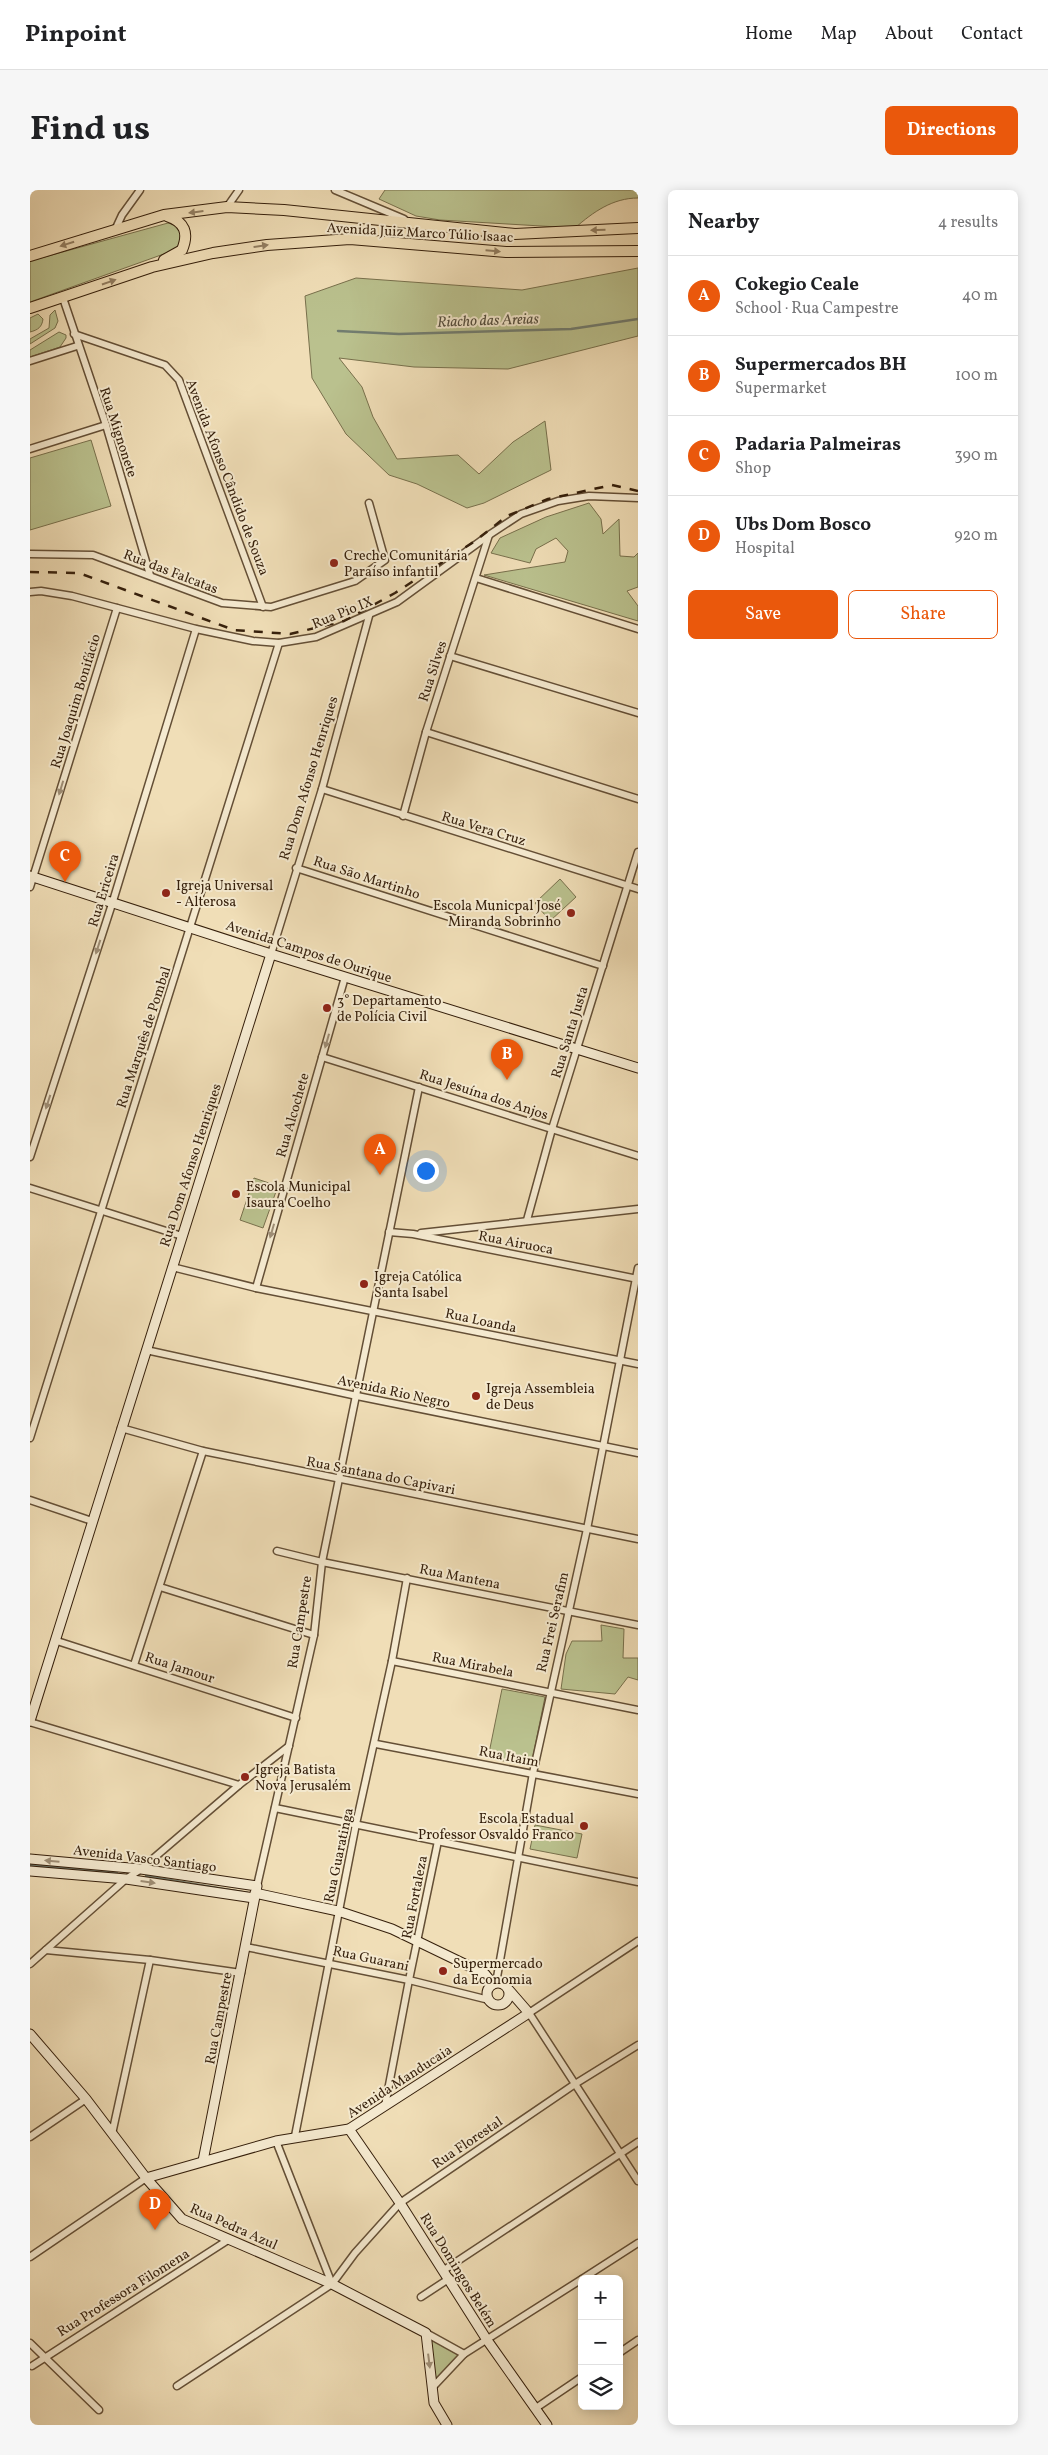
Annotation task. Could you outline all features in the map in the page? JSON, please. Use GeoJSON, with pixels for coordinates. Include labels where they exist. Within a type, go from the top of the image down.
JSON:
{"type":"FeatureCollection","features":[{"type":"Feature","properties":{"kind":"main road","name":"Avenida Juiz Marco Túlio Isaac"},"geometry":{"type":"LineString","coordinates":[[30,256],[116,228],[164,215],[226,207],[284,210],[515,234],[638,228]]}},
{"type":"Feature","properties":{"kind":"main road"},"geometry":{"type":"LineString","coordinates":[[152,267],[182,250],[186,240],[183,226],[179,220],[164,215]]}},
{"type":"Feature","properties":{"kind":"main road","name":"Avenida Juiz Marco Túlio Isaac"},"geometry":{"type":"LineString","coordinates":[[30,308],[152,267],[213,253],[266,245],[350,239],[506,252],[638,251]]}},
{"type":"Feature","properties":{"kind":"street"},"geometry":{"type":"LineString","coordinates":[[116,228],[122,215],[140,190]]}},
{"type":"Feature","properties":{"kind":"street"},"geometry":{"type":"LineString","coordinates":[[226,207],[239,190]]}},
{"type":"Feature","properties":{"kind":"street"},"geometry":{"type":"LineString","coordinates":[[335,190],[416,225]]}},
{"type":"Feature","properties":{"kind":"street","name":"Rua Mignonete"},"geometry":{"type":"LineString","coordinates":[[63,298],[77,346],[106,425],[150,575]]}},
{"type":"Feature","properties":{"kind":"street","name":"Avenida Afonso Cândido de Souza"},"geometry":{"type":"LineString","coordinates":[[74,334],[165,366],[179,380],[263,607]]}},
{"type":"Feature","properties":{"kind":"street"},"geometry":{"type":"LineString","coordinates":[[30,361],[77,346]]}},
{"type":"Feature","properties":{"kind":"street"},"geometry":{"type":"LineString","coordinates":[[30,449],[106,425]]}},
{"type":"Feature","properties":{"kind":"street","name":"Rua Pio IX"},"geometry":{"type":"LineString","coordinates":[[30,594],[41,591],[72,596],[196,629],[253,641],[279,643],[316,637],[369,616],[397,602],[489,534],[522,514],[558,501],[590,496],[638,498]]}},
{"type":"Feature","properties":{"kind":"street","name":"Rua das Falcatas"},"geometry":{"type":"LineString","coordinates":[[30,554],[93,555],[222,603],[263,607],[291,602],[355,581],[385,560],[369,503]]}},
{"type":"Feature","properties":{"kind":"street","name":"Rua Silves"},"geometry":{"type":"LineString","coordinates":[[403,816],[426,732],[489,534]]}},
{"type":"Feature","properties":{"kind":"street"},"geometry":{"type":"LineString","coordinates":[[476,578],[638,629]]}},
{"type":"Feature","properties":{"kind":"street","name":"Rua Joaquim Bonifácio"},"geometry":{"type":"LineString","coordinates":[[30,887],[117,608]]}},
{"type":"Feature","properties":{"kind":"street","name":"Rua Dom Afonso Henriques"},"geometry":{"type":"LineString","coordinates":[[30,1722],[57,1641],[92,1521],[322,788],[369,616]]}},
{"type":"Feature","properties":{"kind":"street","name":"Rua Ericeira"},"geometry":{"type":"LineString","coordinates":[[30,1157],[113,901],[196,629]]}},
{"type":"Feature","properties":{"kind":"street","name":"Rua Marquês de Pombal"},"geometry":{"type":"LineString","coordinates":[[30,1438],[279,643]]}},
{"type":"Feature","properties":{"kind":"street"},"geometry":{"type":"LineString","coordinates":[[450,656],[638,712]]}},
{"type":"Feature","properties":{"kind":"street"},"geometry":{"type":"LineString","coordinates":[[426,732],[638,799]]}},
{"type":"Feature","properties":{"kind":"street","name":"Rua Vera Cruz"},"geometry":{"type":"LineString","coordinates":[[322,788],[403,816],[638,889]]}},
{"type":"Feature","properties":{"kind":"street","name":"Rua Santa Justa"},"geometry":{"type":"LineString","coordinates":[[527,1220],[552,1129],[638,852]]}},
{"type":"Feature","properties":{"kind":"street","name":"Rua São Martinho"},"geometry":{"type":"LineString","coordinates":[[296,868],[603,966]]}},
{"type":"Feature","properties":{"kind":"street","name":"Avenida Campos de Ourique"},"geometry":{"type":"LineString","coordinates":[[32,876],[271,954],[638,1068]]}},
{"type":"Feature","properties":{"kind":"street","name":"Rua Alcochete"},"geometry":{"type":"LineString","coordinates":[[256,1288],[345,977]]}},
{"type":"Feature","properties":{"kind":"street","name":"Rua Jesuína dos Anjos"},"geometry":{"type":"LineString","coordinates":[[322,1057],[638,1156]]}},
{"type":"Feature","properties":{"kind":"street","name":"Rua Campestre"},"geometry":{"type":"LineString","coordinates":[[203,2161],[256,1892],[314,1635],[322,1562],[375,1311],[419,1087]]}},
{"type":"Feature","properties":{"kind":"street"},"geometry":{"type":"LineString","coordinates":[[30,1188],[182,1236]]}},
{"type":"Feature","properties":{"kind":"street"},"geometry":{"type":"LineString","coordinates":[[413,1234],[638,1209]]}},
{"type":"Feature","properties":{"kind":"street","name":"Rua Airuoca"},"geometry":{"type":"LineString","coordinates":[[389,1232],[413,1234],[637,1278]]}},
{"type":"Feature","properties":{"kind":"street","name":"Rua Loanda"},"geometry":{"type":"LineString","coordinates":[[172,1267],[256,1288],[638,1364]]}},
{"type":"Feature","properties":{"kind":"street","name":"Rua Frei Serafim"},"geometry":{"type":"LineString","coordinates":[[494,1984],[519,1856],[532,1773],[587,1529],[638,1268]]}},
{"type":"Feature","properties":{"kind":"street","name":"Avenida Rio Negro"},"geometry":{"type":"LineString","coordinates":[[146,1350],[357,1396],[638,1453]]}},
{"type":"Feature","properties":{"kind":"street","name":"Rua Santana do Capivari"},"geometry":{"type":"LineString","coordinates":[[121,1428],[203,1450],[339,1479],[638,1538]]}},
{"type":"Feature","properties":{"kind":"street"},"geometry":{"type":"LineString","coordinates":[[134,1666],[203,1450]]}},
{"type":"Feature","properties":{"kind":"street"},"geometry":{"type":"LineString","coordinates":[[30,1500],[92,1521]]}},
{"type":"Feature","properties":{"kind":"street","name":"Rua Mantena"},"geometry":{"type":"LineString","coordinates":[[277,1550],[322,1562],[638,1625]]}},
{"type":"Feature","properties":{"kind":"street","name":"Rua Guaratinga"},"geometry":{"type":"LineString","coordinates":[[295,2136],[338,1911],[356,1824],[376,1744],[407,1578]]}},
{"type":"Feature","properties":{"kind":"street"},"geometry":{"type":"LineString","coordinates":[[160,1587],[314,1635]]}},
{"type":"Feature","properties":{"kind":"street","name":"Rua Jamour"},"geometry":{"type":"LineString","coordinates":[[57,1641],[296,1718]]}},
{"type":"Feature","properties":{"kind":"street","name":"Rua Mirabela"},"geometry":{"type":"LineString","coordinates":[[392,1661],[638,1710]]}},
{"type":"Feature","properties":{"kind":"street"},"geometry":{"type":"LineString","coordinates":[[30,1722],[238,1785]]}},
{"type":"Feature","properties":{"kind":"street","name":"Rua Itaim"},"geometry":{"type":"LineString","coordinates":[[376,1744],[638,1794]]}},
{"type":"Feature","properties":{"kind":"street"},"geometry":{"type":"LineString","coordinates":[[30,1964],[126,1879],[141,1869],[238,1785],[289,1746]]}},
{"type":"Feature","properties":{"kind":"street"},"geometry":{"type":"LineString","coordinates":[[275,1808],[519,1856],[638,1882]]}},
{"type":"Feature","properties":{"kind":"street","name":"Rua Fortaleza"},"geometry":{"type":"LineString","coordinates":[[386,2106],[409,1980],[438,1841]]}},
{"type":"Feature","properties":{"kind":"street","name":"Avenida Vasco Santiago"},"geometry":{"type":"LineString","coordinates":[[30,1859],[141,1869],[338,1911],[418,1940],[485,1974],[494,1984]]}},
{"type":"Feature","properties":{"kind":"street","name":"Avenida Vasco Santiago"},"geometry":{"type":"LineString","coordinates":[[30,1871],[256,1892]]}},
{"type":"Feature","properties":{"kind":"street","name":"Avenida Manducaia"},"geometry":{"type":"LineString","coordinates":[[146,2178],[295,2136],[349,2129],[527,2010],[638,1941]]}},
{"type":"Feature","properties":{"kind":"street","name":"Rua Guarani"},"geometry":{"type":"LineString","coordinates":[[246,1947],[409,1980],[489,2000],[495,2004],[505,2003],[527,2010]]}},
{"type":"Feature","properties":{"kind":"street"},"geometry":{"type":"LineString","coordinates":[[46,1950],[150,1960],[241,1973]]}},
{"type":"Feature","properties":{"kind":"street"},"geometry":{"type":"LineString","coordinates":[[112,2134],[150,1960]]}},
{"type":"Feature","properties":{"kind":"street"},"geometry":{"type":"LineString","coordinates":[[489,2000],[488,1990],[494,1984],[505,1985],[527,2010],[638,2181]]}},
{"type":"Feature","properties":{"kind":"street"},"geometry":{"type":"LineString","coordinates":[[505,2003],[509,1997],[509,1990]]}},
{"type":"Feature","properties":{"kind":"street","name":"Rua Pedra Azul"},"geometry":{"type":"LineString","coordinates":[[30,2034],[86,2099],[146,2178],[182,2219],[332,2284],[426,2333]]}},
{"type":"Feature","properties":{"kind":"street","name":"Rua Florestal"},"geometry":{"type":"LineString","coordinates":[[332,2284],[355,2253],[400,2203],[575,2084],[638,2045]]}},
{"type":"Feature","properties":{"kind":"street"},"geometry":{"type":"LineString","coordinates":[[30,2137],[86,2099]]}},
{"type":"Feature","properties":{"kind":"street","name":"Rua Domingos Belém"},"geometry":{"type":"LineString","coordinates":[[349,2129],[450,2278],[487,2340],[547,2425]]}},
{"type":"Feature","properties":{"kind":"street"},"geometry":{"type":"LineString","coordinates":[[177,2386],[332,2284],[276,2141]]}},
{"type":"Feature","properties":{"kind":"street"},"geometry":{"type":"LineString","coordinates":[[444,2270],[638,2142]]}},
{"type":"Feature","properties":{"kind":"street"},"geometry":{"type":"LineString","coordinates":[[30,2257],[146,2178]]}},
{"type":"Feature","properties":{"kind":"street","name":"Rua Professora Filomena"},"geometry":{"type":"LineString","coordinates":[[32,2366],[228,2240]]}},
{"type":"Feature","properties":{"kind":"street"},"geometry":{"type":"LineString","coordinates":[[588,2275],[638,2243]]}},
{"type":"Feature","properties":{"kind":"street"},"geometry":{"type":"LineString","coordinates":[[421,2297],[450,2278]]}},
{"type":"Feature","properties":{"kind":"street"},"geometry":{"type":"LineString","coordinates":[[432,2388],[464,2354],[578,2282]]}},
{"type":"Feature","properties":{"kind":"street"},"geometry":{"type":"LineString","coordinates":[[426,2333],[464,2354]]}},
{"type":"Feature","properties":{"kind":"street"},"geometry":{"type":"LineString","coordinates":[[426,2333],[434,2403],[447,2425]]}},
{"type":"Feature","properties":{"kind":"street"},"geometry":{"type":"LineString","coordinates":[[623,2350],[638,2340]]}},
{"type":"Feature","properties":{"kind":"street"},"geometry":{"type":"LineString","coordinates":[[30,2343],[99,2410]]}},
{"type":"Feature","properties":{"kind":"street"},"geometry":{"type":"LineString","coordinates":[[536,2408],[578,2381]]}},
{"type":"Feature","properties":{"kind":"green space"},"geometry":{"type":"Polygon","coordinates":[[[385,190],[638,190],[638,198],[612,203],[575,228],[440,220],[416,216],[379,199],[385,190]]]}},
{"type":"Feature","properties":{"kind":"green space"},"geometry":{"type":"Polygon","coordinates":[[[168,223],[177,228],[181,234],[180,242],[175,250],[30,302],[30,261],[168,223]]]}},
{"type":"Feature","properties":{"kind":"green space"},"geometry":{"type":"Polygon","coordinates":[[[638,268],[638,336],[508,369],[414,367],[339,358],[362,387],[373,417],[397,459],[458,455],[479,474],[513,442],[545,421],[551,470],[484,503],[467,508],[417,484],[389,475],[346,434],[312,378],[305,296],[356,278],[522,290],[638,268]]]}},
{"type":"Feature","properties":{"kind":"green space"},"geometry":{"type":"Polygon","coordinates":[[[55,310],[58,321],[55,328],[30,344],[30,339],[49,328],[50,315],[55,310]]]}},
{"type":"Feature","properties":{"kind":"green space"},"geometry":{"type":"Polygon","coordinates":[[[38,314],[43,319],[42,324],[30,332],[30,318],[38,314]]]}},
{"type":"Feature","properties":{"kind":"green space"},"geometry":{"type":"Polygon","coordinates":[[[59,332],[66,335],[60,347],[30,357],[30,350],[59,332]]]}},
{"type":"Feature","properties":{"kind":"green space"},"geometry":{"type":"Polygon","coordinates":[[[91,440],[111,506],[30,530],[30,458],[91,440]]]}},
{"type":"Feature","properties":{"kind":"green space"},"geometry":{"type":"Polygon","coordinates":[[[589,503],[601,519],[603,534],[619,519],[620,556],[634,557],[638,553],[638,587],[627,591],[638,606],[638,621],[484,575],[565,562],[568,551],[556,538],[536,549],[530,563],[491,553],[500,538],[546,517],[589,503]]]}},
{"type":"Feature","properties":{"kind":"green space"},"geometry":{"type":"Polygon","coordinates":[[[560,879],[576,897],[550,921],[535,903],[560,879]]]}},
{"type":"Feature","properties":{"kind":"green space"},"geometry":{"type":"Polygon","coordinates":[[[254,1178],[278,1186],[263,1228],[240,1220],[254,1178]]]}},
{"type":"Feature","properties":{"kind":"green space"},"geometry":{"type":"Polygon","coordinates":[[[601,1625],[624,1629],[623,1658],[638,1658],[638,1680],[628,1677],[615,1694],[561,1689],[566,1654],[572,1641],[602,1641],[601,1625]]]}},
{"type":"Feature","properties":{"kind":"green space"},"geometry":{"type":"Polygon","coordinates":[[[502,1689],[545,1697],[531,1766],[488,1758],[502,1689]]]}},
{"type":"Feature","properties":{"kind":"green space"},"geometry":{"type":"Polygon","coordinates":[[[535,1825],[582,1834],[577,1858],[530,1849],[535,1825]]]}},
{"type":"Feature","properties":{"kind":"green space"},"geometry":{"type":"Polygon","coordinates":[[[430,2339],[458,2355],[434,2384],[430,2339]]]}},
{"type":"Feature","properties":{"kind":"waterway","name":"Riacho das Areias"},"geometry":{"type":"LineString","coordinates":[[338,331],[399,334],[571,329],[638,319]]}},
{"type":"Feature","properties":{"kind":"waterway"},"geometry":{"type":"LineString","coordinates":[[30,1865],[117,1873]]}},
{"type":"Feature","properties":{"kind":"waterway"},"geometry":{"type":"LineString","coordinates":[[146,1876],[248,1893]]}},
{"type":"Feature","properties":{"kind":"railway"},"geometry":{"type":"LineString","coordinates":[[30,572],[79,573],[234,630],[290,634],[344,621],[395,593],[475,541],[507,516],[548,499],[612,485],[638,491]]}},
{"type":"Feature","properties":{"kind":"place","name":"Creche Comunitária Paraíso infantil"},"geometry":{"type":"Point","coordinates":[334,563]}},
{"type":"Feature","properties":{"kind":"place","name":"Padaria Palmeiras"},"geometry":{"type":"Point","coordinates":[65,882]}},
{"type":"Feature","properties":{"kind":"place","name":"Igreja Universal - Alterosa"},"geometry":{"type":"Point","coordinates":[166,893]}},
{"type":"Feature","properties":{"kind":"place","name":"Escola Municpal José Miranda Sobrinho"},"geometry":{"type":"Point","coordinates":[571,913]}},
{"type":"Feature","properties":{"kind":"place","name":"3° Departamento de Polícia Civil"},"geometry":{"type":"Point","coordinates":[327,1008]}},
{"type":"Feature","properties":{"kind":"place","name":"Supermercados BH"},"geometry":{"type":"Point","coordinates":[507,1080]}},
{"type":"Feature","properties":{"kind":"place","name":"Cokegio Ceale"},"geometry":{"type":"Point","coordinates":[380,1175]}},
{"type":"Feature","properties":{"kind":"place","name":"Escola Municipal Isaura Coelho"},"geometry":{"type":"Point","coordinates":[236,1194]}},
{"type":"Feature","properties":{"kind":"place","name":"Igreja Católica Santa Isabel"},"geometry":{"type":"Point","coordinates":[364,1284]}},
{"type":"Feature","properties":{"kind":"place","name":"Igreja Assembleia de Deus"},"geometry":{"type":"Point","coordinates":[476,1396]}},
{"type":"Feature","properties":{"kind":"place","name":"Igreja Batista Nova Jerusalém"},"geometry":{"type":"Point","coordinates":[245,1777]}},
{"type":"Feature","properties":{"kind":"place","name":"Escola Estadual Professor Osvaldo Franco"},"geometry":{"type":"Point","coordinates":[584,1826]}},
{"type":"Feature","properties":{"kind":"place","name":"Supermercado da Economia"},"geometry":{"type":"Point","coordinates":[443,1971]}},
{"type":"Feature","properties":{"kind":"place","name":"Ubs Dom Bosco"},"geometry":{"type":"Point","coordinates":[155,2230]}}]}
